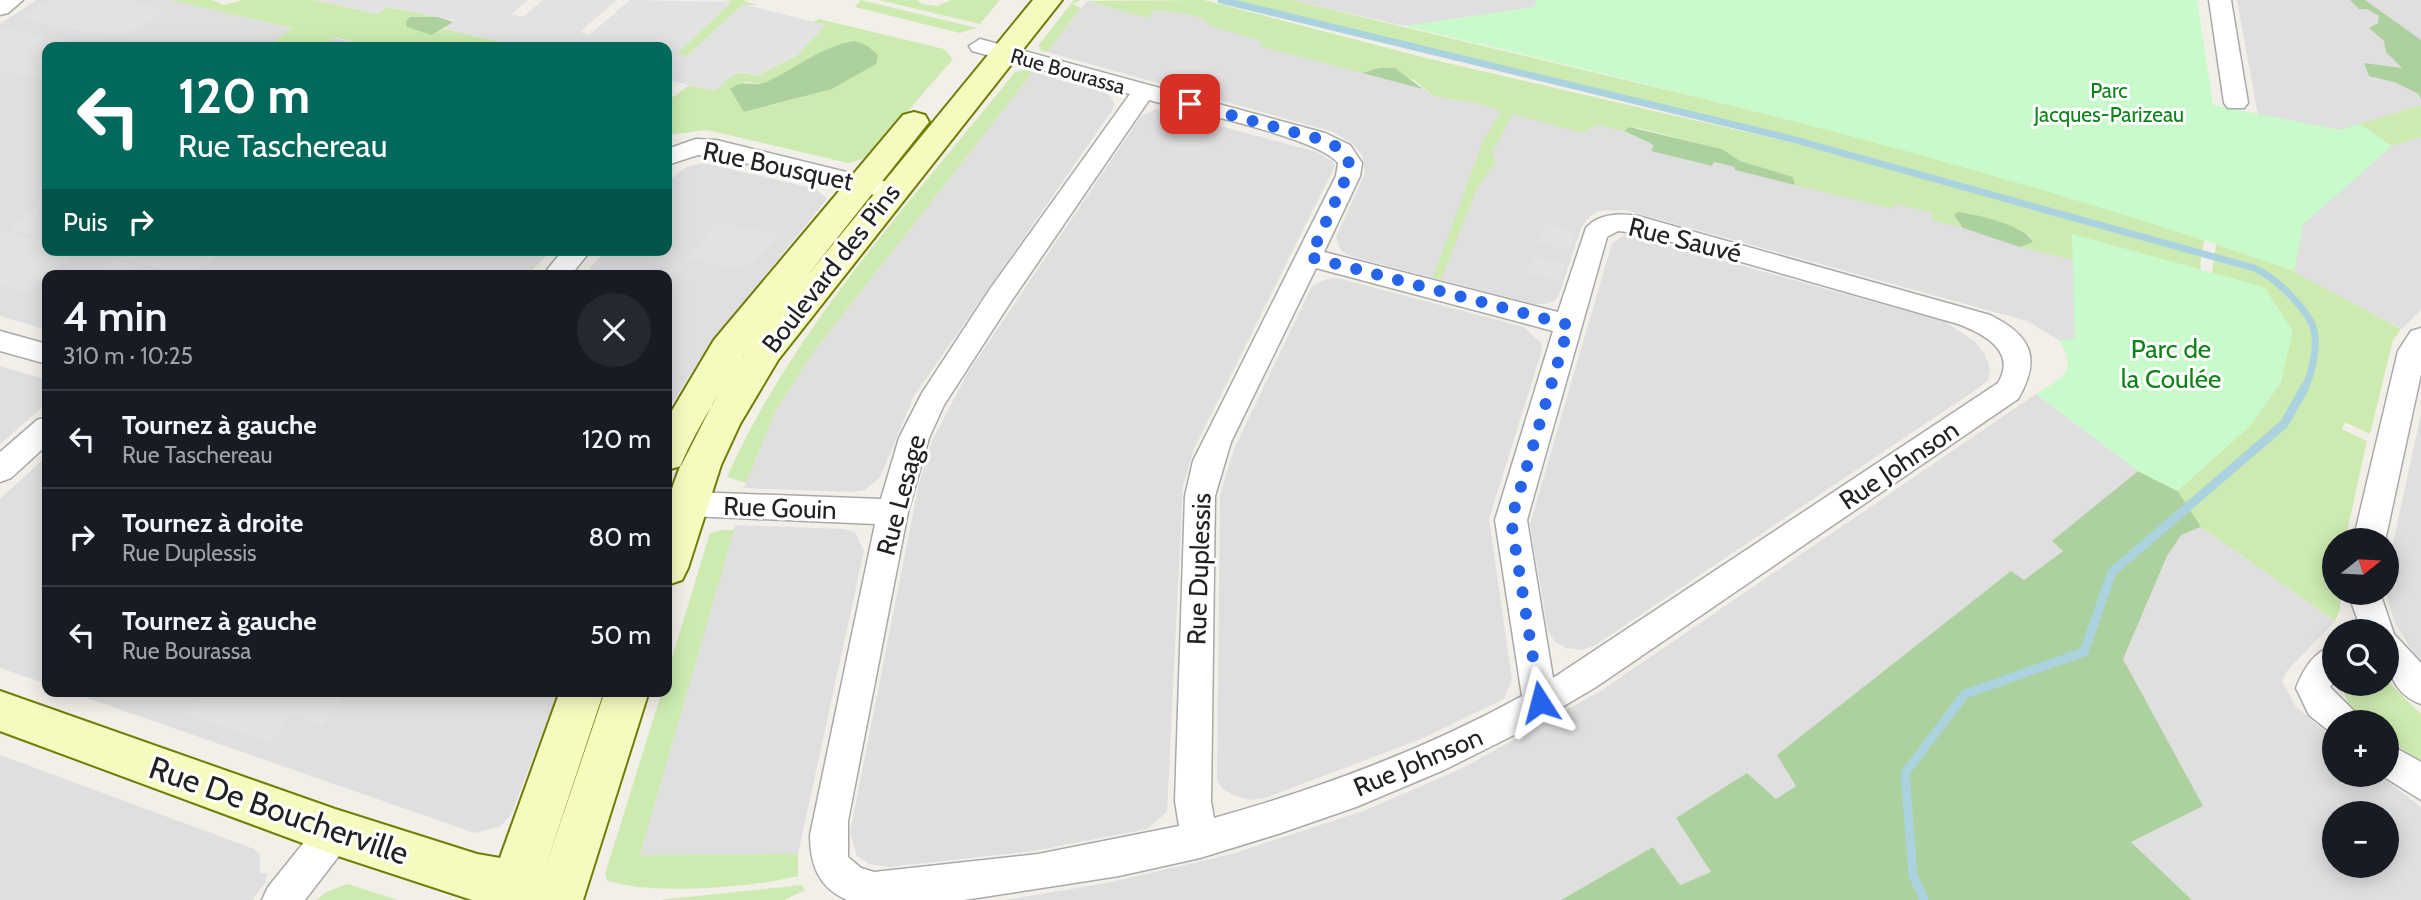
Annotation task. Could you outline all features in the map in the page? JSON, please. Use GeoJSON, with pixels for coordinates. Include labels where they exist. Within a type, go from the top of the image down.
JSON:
{"type":"FeatureCollection","features":[{"type":"Feature","properties":{"kind":"street"},"geometry":{"type":"LineString","coordinates":[[0,8],[12,0]]}},
{"type":"Feature","properties":{"kind":"street","name":"Boulevard des Pins"},"geometry":{"type":"LineString","coordinates":[[992,49],[1017,0]]}},
{"type":"Feature","properties":{"kind":"street","name":"Boulevard des Pins"},"geometry":{"type":"LineString","coordinates":[[672,444],[727,349],[876,188],[992,49],[1048,0]]}},
{"type":"Feature","properties":{"kind":"street"},"geometry":{"type":"LineString","coordinates":[[2220,0],[2236,103]]}},
{"type":"Feature","properties":{"kind":"street","name":"Rue Bourassa"},"geometry":{"type":"LineString","coordinates":[[992,49],[1324,141],[1341,150],[1350,163]]}},
{"type":"Feature","properties":{"kind":"street","name":"Rue Lesage"},"geometry":{"type":"LineString","coordinates":[[837,876],[830,864],[830,821],[893,512],[914,438],[932,401],[1000,296],[1143,92]]}},
{"type":"Feature","properties":{"kind":"street","name":"Rue Bousquet"},"geometry":{"type":"LineString","coordinates":[[672,155],[696,147],[706,147],[876,188]]}},
{"type":"Feature","properties":{"kind":"street","name":"Rue Duplessis"},"geometry":{"type":"LineString","coordinates":[[1200,840],[1193,802],[1200,496],[1203,478],[1216,442],[1348,176],[1350,163]]}},
{"type":"Feature","properties":{"kind":"street","name":"Boulevard des Pins"},"geometry":{"type":"LineString","coordinates":[[672,536],[677,504],[750,374],[876,188]]}},
{"type":"Feature","properties":{"kind":"street","name":"Rue Sauvé"},"geometry":{"type":"LineString","coordinates":[[1540,702],[1511,520],[1595,234],[1607,224],[1624,222],[1967,317],[1998,331]]}},
{"type":"Feature","properties":{"kind":"street"},"geometry":{"type":"LineString","coordinates":[[560,270],[573,256]]}},
{"type":"Feature","properties":{"kind":"street"},"geometry":{"type":"LineString","coordinates":[[1310,257],[1569,325]]}},
{"type":"Feature","properties":{"kind":"street","name":"Rue Johnson"},"geometry":{"type":"LineString","coordinates":[[837,876],[861,888],[890,889],[1041,873],[1200,840],[1304,809],[1396,774],[1474,738],[1602,665],[2008,391],[2019,377],[2019,360],[2016,351],[1998,331]]}},
{"type":"Feature","properties":{"kind":"street"},"geometry":{"type":"LineString","coordinates":[[2372,528],[2412,351],[2421,338]]}},
{"type":"Feature","properties":{"kind":"street"},"geometry":{"type":"LineString","coordinates":[[0,341],[42,353]]}},
{"type":"Feature","properties":{"kind":"street"},"geometry":{"type":"LineString","coordinates":[[0,470],[42,432]]}},
{"type":"Feature","properties":{"kind":"street","name":"Rue Gouin"},"geometry":{"type":"LineString","coordinates":[[677,504],[893,512]]}},
{"type":"Feature","properties":{"kind":"street"},"geometry":{"type":"LineString","coordinates":[[2399,662],[2421,690]]}},
{"type":"Feature","properties":{"kind":"street"},"geometry":{"type":"LineString","coordinates":[[2322,672],[2313,688],[2321,704],[2328,710]]}},
{"type":"Feature","properties":{"kind":"street"},"geometry":{"type":"LineString","coordinates":[[512,893],[580,697]]}},
{"type":"Feature","properties":{"kind":"street"},"geometry":{"type":"LineString","coordinates":[[560,896],[625,697]]}},
{"type":"Feature","properties":{"kind":"street","name":"Rue De Boucherville"},"geometry":{"type":"LineString","coordinates":[[0,710],[335,832],[477,878],[512,893],[560,896]]}},
{"type":"Feature","properties":{"kind":"street"},"geometry":{"type":"LineString","coordinates":[[2399,767],[2421,783]]}},
{"type":"Feature","properties":{"kind":"street"},"geometry":{"type":"LineString","coordinates":[[281,900],[335,832]]}},
{"type":"Feature","properties":{"kind":"shaded area"},"geometry":{"type":"Polygon","coordinates":[[[37,0],[170,0],[353,42],[42,42],[42,256],[545,256],[533,270],[42,270],[42,329],[0,316],[0,24],[37,0]]]}},
{"type":"Feature","properties":{"kind":"shaded area"},"geometry":{"type":"Polygon","coordinates":[[[48,0],[128,0],[165,10],[126,37],[96,35],[20,18],[48,0]]]}},
{"type":"Feature","properties":{"kind":"shaded area"},"geometry":{"type":"Polygon","coordinates":[[[314,0],[528,0],[511,14],[522,17],[543,0],[617,0],[580,32],[589,35],[630,0],[732,2],[677,53],[687,56],[743,4],[826,25],[796,56],[756,76],[746,72],[734,74],[715,91],[672,81],[672,42],[502,42],[445,29],[454,20],[387,7],[378,14],[314,0]]]}},
{"type":"Feature","properties":{"kind":"shaded area"},"geometry":{"type":"Polygon","coordinates":[[[1291,0],[1537,0],[1535,7],[1405,26],[1291,0]]]}},
{"type":"Feature","properties":{"kind":"shaded area"},"geometry":{"type":"Polygon","coordinates":[[[2237,0],[2421,0],[2421,105],[2340,130],[2258,115],[2237,0]]]}},
{"type":"Feature","properties":{"kind":"shaded area"},"geometry":{"type":"Polygon","coordinates":[[[1087,1],[1148,18],[1155,10],[1187,14],[1203,19],[1212,27],[1263,41],[1260,46],[1423,89],[1433,96],[1480,104],[1582,133],[1597,125],[1614,127],[1654,145],[1652,151],[1712,166],[1714,162],[1736,167],[1735,170],[1893,208],[1894,203],[1933,213],[1932,219],[2073,260],[2075,340],[2059,340],[2027,321],[1625,210],[1598,211],[1589,217],[1581,228],[1559,295],[1554,301],[1545,304],[1534,304],[1350,256],[1341,251],[1336,237],[1365,173],[1362,155],[1354,145],[1334,132],[1047,52],[1087,1]]]}},
{"type":"Feature","properties":{"kind":"shaded area"},"geometry":{"type":"Polygon","coordinates":[[[5,28],[69,42],[42,42],[42,80],[0,70],[0,32],[5,28]]]}},
{"type":"Feature","properties":{"kind":"shaded area"},"geometry":{"type":"Polygon","coordinates":[[[1033,72],[1109,94],[1114,103],[1113,109],[914,396],[880,477],[865,490],[853,492],[744,488],[775,412],[812,354],[1033,72]]]}},
{"type":"Feature","properties":{"kind":"shaded area"},"geometry":{"type":"Polygon","coordinates":[[[1156,109],[1317,152],[1332,161],[1335,166],[1194,449],[1183,485],[1167,812],[1147,829],[1033,851],[888,867],[869,864],[857,856],[850,832],[919,483],[932,441],[967,374],[1141,116],[1156,109]]]}},
{"type":"Feature","properties":{"kind":"shaded area"},"geometry":{"type":"Polygon","coordinates":[[[2421,137],[2421,309],[2402,329],[2294,273],[2303,224],[2392,146],[2421,137]]]}},
{"type":"Feature","properties":{"kind":"shaded area"},"geometry":{"type":"Polygon","coordinates":[[[704,163],[816,189],[827,199],[712,341],[672,403],[672,270],[588,270],[601,256],[672,256],[672,178],[686,167],[704,163]]]}},
{"type":"Feature","properties":{"kind":"shaded area"},"geometry":{"type":"Polygon","coordinates":[[[42,202],[42,237],[8,228],[42,202]]]}},
{"type":"Feature","properties":{"kind":"shaded area"},"geometry":{"type":"Polygon","coordinates":[[[717,222],[775,234],[776,241],[753,263],[739,270],[689,258],[717,222]]]}},
{"type":"Feature","properties":{"kind":"shaded area"},"geometry":{"type":"Polygon","coordinates":[[[1545,223],[1575,232],[1569,250],[1538,242],[1545,223]]]}},
{"type":"Feature","properties":{"kind":"shaded area"},"geometry":{"type":"Polygon","coordinates":[[[4,231],[42,241],[42,256],[72,256],[54,270],[42,270],[42,280],[27,292],[0,285],[0,234],[4,231]]]}},
{"type":"Feature","properties":{"kind":"shaded area"},"geometry":{"type":"Polygon","coordinates":[[[1626,234],[1946,322],[1975,342],[1984,353],[1990,368],[1988,380],[1980,387],[1594,646],[1581,650],[1567,648],[1555,642],[1548,631],[1530,524],[1612,243],[1626,234]]]}},
{"type":"Feature","properties":{"kind":"shaded area"},"geometry":{"type":"Polygon","coordinates":[[[217,256],[201,270],[163,270],[117,257],[217,256]]]}},
{"type":"Feature","properties":{"kind":"shaded area"},"geometry":{"type":"Polygon","coordinates":[[[1533,256],[1565,264],[1560,281],[1527,273],[1533,256]]]}},
{"type":"Feature","properties":{"kind":"shaded area"},"geometry":{"type":"Polygon","coordinates":[[[114,260],[153,270],[101,270],[114,260]]]}},
{"type":"Feature","properties":{"kind":"shaded area"},"geometry":{"type":"Polygon","coordinates":[[[1337,278],[1524,327],[1541,343],[1542,350],[1489,519],[1512,680],[1504,699],[1421,739],[1265,798],[1249,800],[1222,788],[1217,779],[1220,495],[1234,449],[1312,286],[1337,278]]]}},
{"type":"Feature","properties":{"kind":"shaded area"},"geometry":{"type":"Polygon","coordinates":[[[0,366],[42,379],[42,407],[0,444],[0,366]]]}},
{"type":"Feature","properties":{"kind":"shaded area"},"geometry":{"type":"Polygon","coordinates":[[[2036,394],[2138,471],[2053,541],[2064,550],[2024,580],[2011,571],[1778,755],[1797,786],[1776,799],[1676,818],[1712,872],[1680,885],[1653,847],[1561,900],[1005,900],[1107,883],[1232,854],[1366,810],[1463,768],[1602,690],[2036,394]]]}},
{"type":"Feature","properties":{"kind":"shaded area"},"geometry":{"type":"Polygon","coordinates":[[[2421,414],[2421,665],[2399,629],[2399,619],[2393,619],[2390,606],[2399,606],[2399,528],[2396,528],[2421,414]]]}},
{"type":"Feature","properties":{"kind":"shaded area"},"geometry":{"type":"Polygon","coordinates":[[[42,461],[42,682],[0,668],[0,499],[42,461]]]}},
{"type":"Feature","properties":{"kind":"shaded area"},"geometry":{"type":"Polygon","coordinates":[[[735,525],[844,529],[855,532],[864,551],[798,854],[640,855],[735,525]]]}},
{"type":"Feature","properties":{"kind":"shaded area"},"geometry":{"type":"Polygon","coordinates":[[[2201,527],[2332,619],[2322,619],[2322,635],[2287,671],[2282,681],[2296,707],[2322,729],[2322,787],[2395,787],[2421,807],[2421,900],[2192,900],[2130,841],[2122,659],[2167,556],[2180,535],[2201,527]]]}},
{"type":"Feature","properties":{"kind":"shaded area"},"geometry":{"type":"Polygon","coordinates":[[[84,697],[556,697],[511,815],[501,826],[475,833],[84,697]]]}},
{"type":"Feature","properties":{"kind":"shaded area"},"geometry":{"type":"Polygon","coordinates":[[[202,697],[343,697],[322,725],[293,714],[270,743],[187,714],[202,697]]]}},
{"type":"Feature","properties":{"kind":"shaded area"},"geometry":{"type":"Polygon","coordinates":[[[0,755],[254,849],[260,855],[260,873],[267,873],[265,883],[252,900],[0,900],[0,755]]]}},
{"type":"Feature","properties":{"kind":"green space"},"geometry":{"type":"Polygon","coordinates":[[[170,0],[212,0],[224,5],[243,0],[314,0],[378,14],[387,7],[438,17],[420,17],[432,35],[445,29],[501,42],[354,42],[336,37],[330,42],[274,42],[292,28],[170,0]]]}},
{"type":"Feature","properties":{"kind":"green space"},"geometry":{"type":"Polygon","coordinates":[[[725,0],[742,0],[757,5],[743,5],[687,56],[677,53],[732,2],[725,0]]]}},
{"type":"Feature","properties":{"kind":"green space"},"geometry":{"type":"Polygon","coordinates":[[[861,0],[977,28],[960,33],[855,7],[861,0]]]}},
{"type":"Feature","properties":{"kind":"green space"},"geometry":{"type":"Polygon","coordinates":[[[879,0],[917,0],[922,4],[937,6],[952,0],[1000,0],[980,24],[879,0]]]}},
{"type":"Feature","properties":{"kind":"green space"},"geometry":{"type":"Polygon","coordinates":[[[1074,0],[1081,0],[1072,4],[1081,8],[1047,52],[1039,50],[1041,48],[1038,46],[1074,0]]]}},
{"type":"Feature","properties":{"kind":"green space"},"geometry":{"type":"Polygon","coordinates":[[[1204,0],[1426,58],[1836,153],[2201,255],[2200,278],[2075,340],[2073,260],[2020,247],[2033,242],[2030,236],[2012,228],[1983,218],[1954,215],[1963,228],[1932,220],[1933,213],[1895,204],[1893,209],[1795,185],[1793,177],[1739,161],[1722,149],[1638,128],[1629,127],[1624,131],[1597,125],[1582,133],[1513,114],[1492,152],[1496,162],[1477,188],[1441,280],[1433,277],[1483,141],[1501,111],[1480,104],[1433,96],[1414,80],[1379,68],[1362,73],[1259,46],[1262,41],[1212,27],[1203,19],[1187,14],[1155,10],[1148,18],[1087,1],[1204,0]]]}},
{"type":"Feature","properties":{"kind":"green space"},"geometry":{"type":"Polygon","coordinates":[[[1231,0],[1291,0],[1822,127],[1838,127],[2207,226],[2202,253],[1795,137],[1231,0]]]}},
{"type":"Feature","properties":{"kind":"green space","name":"Parc Jacques-Parizeau"},"geometry":{"type":"Polygon","coordinates":[[[1537,0],[2197,0],[2213,105],[2340,130],[2360,124],[2392,146],[2303,224],[2294,271],[2185,234],[1964,167],[1741,108],[1405,26],[1534,7],[1537,0]]]}},
{"type":"Feature","properties":{"kind":"green space"},"geometry":{"type":"Polygon","coordinates":[[[2350,0],[2365,0],[2421,40],[2421,99],[2419,94],[2394,82],[2369,76],[2364,63],[2402,68],[2386,52],[2384,41],[2369,28],[2378,23],[2379,16],[2367,9],[2359,9],[2350,0]]]}},
{"type":"Feature","properties":{"kind":"green space"},"geometry":{"type":"Polygon","coordinates":[[[410,17],[438,17],[454,22],[432,35],[407,27],[406,21],[410,17]]]}},
{"type":"Feature","properties":{"kind":"green space"},"geometry":{"type":"Polygon","coordinates":[[[819,19],[944,49],[953,59],[866,158],[848,163],[707,130],[672,134],[672,98],[690,85],[715,90],[738,73],[756,76],[796,56],[825,26],[813,22],[819,19]],[[795,68],[762,84],[744,82],[744,112],[803,97],[795,68]]]}},
{"type":"Feature","properties":{"kind":"green space"},"geometry":{"type":"Polygon","coordinates":[[[855,41],[868,46],[878,55],[876,64],[832,89],[744,112],[730,89],[740,84],[766,82],[820,52],[855,41]]]}},
{"type":"Feature","properties":{"kind":"green space"},"geometry":{"type":"Polygon","coordinates":[[[1379,68],[1395,68],[1423,89],[1362,73],[1379,68]]]}},
{"type":"Feature","properties":{"kind":"green space"},"geometry":{"type":"Polygon","coordinates":[[[1015,72],[1033,72],[812,354],[775,412],[746,483],[727,477],[755,421],[821,316],[858,266],[1015,72]]]}},
{"type":"Feature","properties":{"kind":"green space"},"geometry":{"type":"Polygon","coordinates":[[[2421,105],[2421,137],[2392,146],[2303,224],[2294,272],[2401,329],[2393,340],[2370,434],[2345,422],[2342,429],[2367,441],[2348,528],[2322,528],[2322,606],[2340,606],[2336,619],[2332,619],[2201,527],[2177,491],[2251,425],[2281,383],[2212,273],[2217,237],[2320,152],[2227,108],[2340,130],[2421,105]]]}},
{"type":"Feature","properties":{"kind":"green space"},"geometry":{"type":"Polygon","coordinates":[[[1629,127],[1722,149],[1740,161],[1793,177],[1795,185],[1714,162],[1712,166],[1651,151],[1654,145],[1624,131],[1629,127]]]}},
{"type":"Feature","properties":{"kind":"green space"},"geometry":{"type":"Polygon","coordinates":[[[1958,212],[2011,226],[2033,242],[2020,247],[1963,228],[1954,215],[1958,212]]]}},
{"type":"Feature","properties":{"kind":"green space","name":"Parc de la Coulée"},"geometry":{"type":"Polygon","coordinates":[[[2072,234],[2264,287],[2293,331],[2281,382],[2252,425],[2177,491],[2138,471],[2036,394],[2065,373],[2068,360],[2059,340],[2075,339],[2072,234]]]}},
{"type":"Feature","properties":{"kind":"green space"},"geometry":{"type":"Polygon","coordinates":[[[2266,377],[2281,382],[2252,425],[2177,490],[2201,527],[2181,535],[2167,556],[2123,659],[2203,806],[2131,842],[2192,900],[1561,900],[1653,847],[1680,885],[1711,872],[1676,818],[1747,773],[1776,799],[1796,786],[1777,755],[2011,571],[2024,580],[2063,551],[2052,541],[2138,471],[2159,482],[2266,377]]]}},
{"type":"Feature","properties":{"kind":"green space"},"geometry":{"type":"Polygon","coordinates":[[[734,530],[640,855],[798,854],[798,876],[756,884],[702,888],[648,888],[625,885],[607,880],[605,874],[660,697],[672,697],[672,658],[710,533],[734,530]]]}},
{"type":"Feature","properties":{"kind":"green space"},"geometry":{"type":"Polygon","coordinates":[[[2399,693],[2421,714],[2421,762],[2399,746],[2399,710],[2353,710],[2345,696],[2399,696],[2399,693]]]}},
{"type":"Feature","properties":{"kind":"green space"},"geometry":{"type":"Polygon","coordinates":[[[347,884],[398,900],[317,900],[326,892],[347,884]]]}},
{"type":"Feature","properties":{"kind":"green space"},"geometry":{"type":"Polygon","coordinates":[[[801,885],[805,890],[784,900],[660,900],[801,885]]]}},
{"type":"Feature","properties":{"kind":"waterway"},"geometry":{"type":"LineString","coordinates":[[1221,0],[1792,139],[2254,268],[2271,278],[2289,294],[2311,322],[2314,330],[2314,360],[2305,388]]}},
{"type":"Feature","properties":{"kind":"waterway"},"geometry":{"type":"LineString","coordinates":[[1924,900],[1913,875],[1905,773],[1965,694],[2084,652],[2112,572],[2284,424],[2305,388]]}},
{"type":"Feature","properties":{"kind":"route"},"geometry":{"type":"LineString","coordinates":[[1190,104],[1316,138],[1333,144],[1346,156],[1350,169],[1310,257],[1569,325],[1511,520],[1540,702]]}}]}
